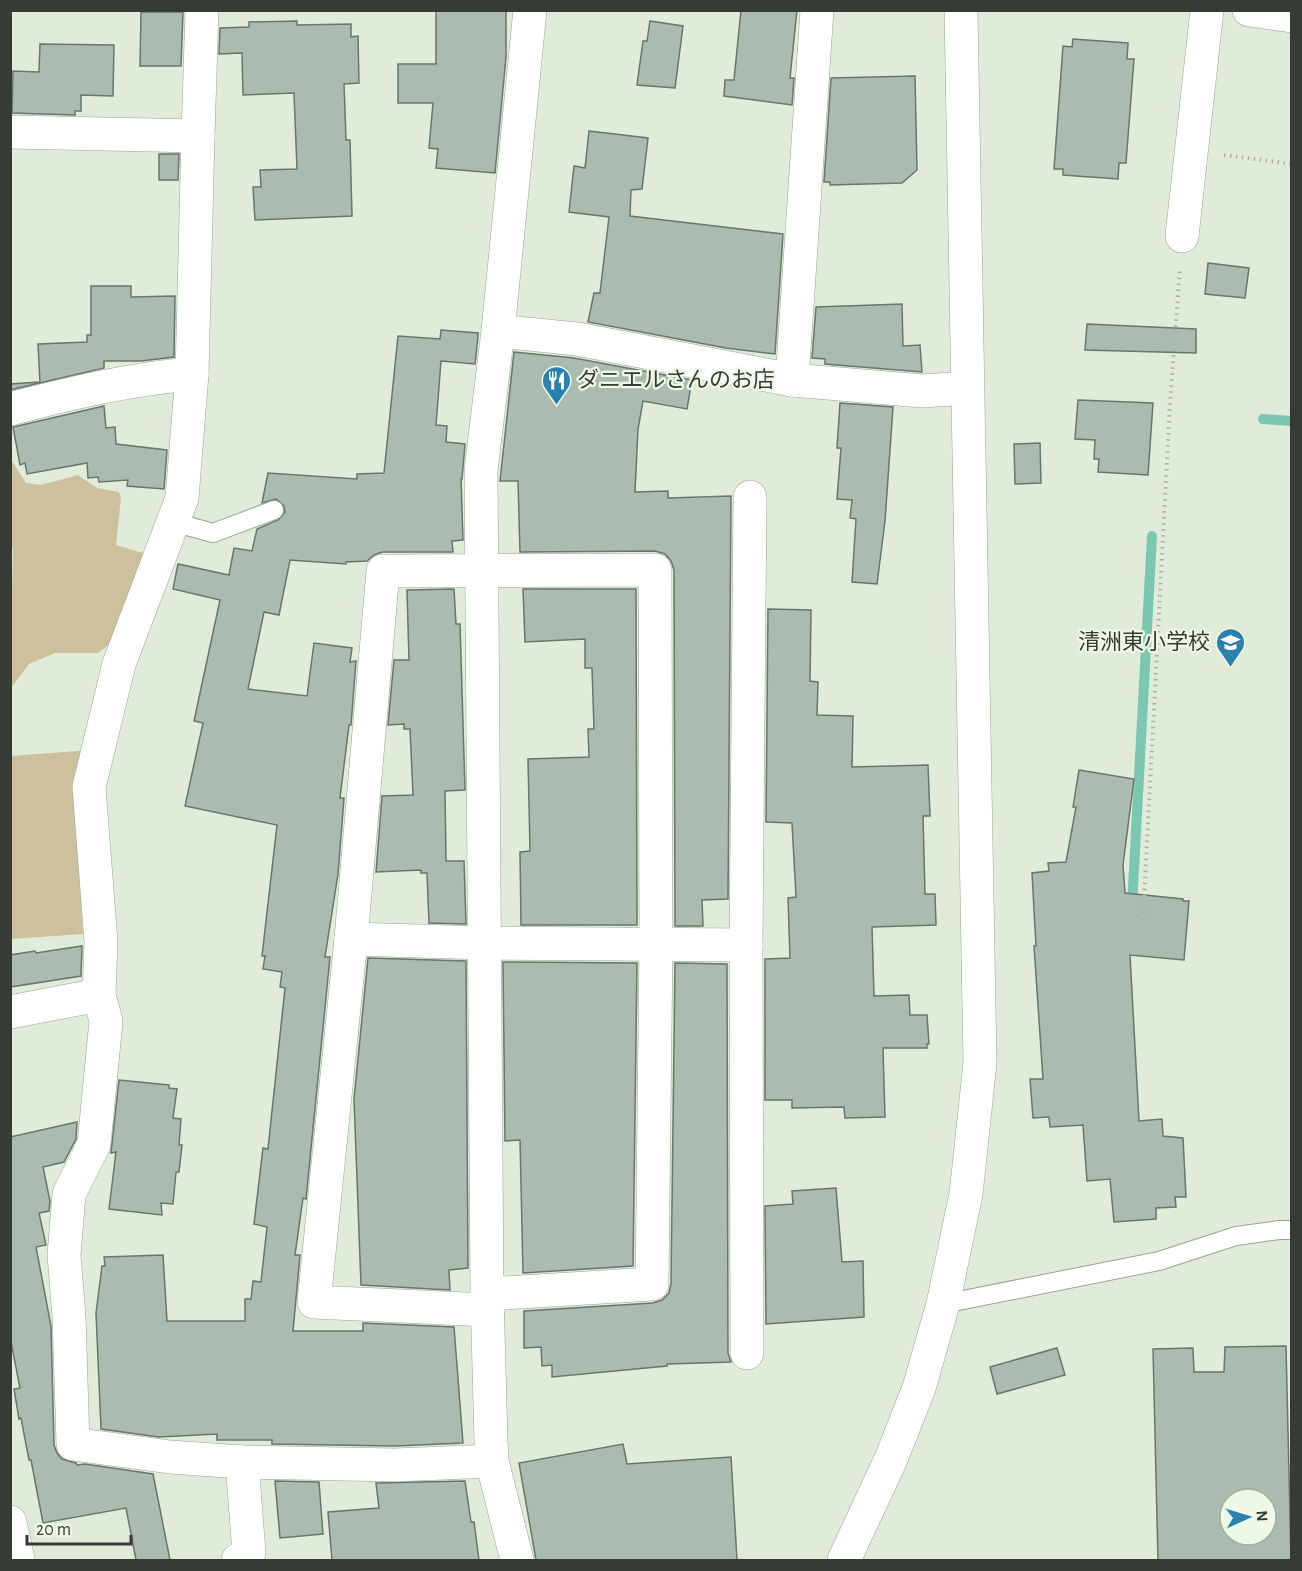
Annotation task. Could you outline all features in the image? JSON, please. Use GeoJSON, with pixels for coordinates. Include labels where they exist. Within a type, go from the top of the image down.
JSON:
{"type":"FeatureCollection","features":[{"type":"Feature","properties":{"kind":"street"},"geometry":{"type":"LineString","coordinates":[[202,10],[192,374],[182,498],[119,664],[90,788],[101,942],[99,995],[106,1021],[94,1144],[69,1194],[64,1255],[74,1444],[242,1462],[395,1465],[492,1461]]}},
{"type":"Feature","properties":{"kind":"street"},"geometry":{"type":"LineString","coordinates":[[517,1560],[492,1461],[484,944],[481,470],[498,331],[530,10]]}},
{"type":"Feature","properties":{"kind":"street"},"geometry":{"type":"LineString","coordinates":[[792,380],[817,10]]}},
{"type":"Feature","properties":{"kind":"street"},"geometry":{"type":"LineString","coordinates":[[844,1560],[891,1459],[919,1388],[943,1304],[966,1194],[980,1063],[961,10]]}},
{"type":"Feature","properties":{"kind":"street"},"geometry":{"type":"LineString","coordinates":[[1182,236],[1207,10]]}},
{"type":"Feature","properties":{"kind":"street"},"geometry":{"type":"LineString","coordinates":[[1250,10],[1292,16]]}},
{"type":"Feature","properties":{"kind":"street"},"geometry":{"type":"LineString","coordinates":[[10,132],[198,136]]}},
{"type":"Feature","properties":{"kind":"street"},"geometry":{"type":"LineString","coordinates":[[498,331],[577,339],[792,380],[922,391],[967,388]]}},
{"type":"Feature","properties":{"kind":"street"},"geometry":{"type":"LineString","coordinates":[[10,409],[84,390],[157,377],[192,374]]}},
{"type":"Feature","properties":{"kind":"street"},"geometry":{"type":"LineString","coordinates":[[747,1353],[746,945],[750,497]]}},
{"type":"Feature","properties":{"kind":"street"},"geometry":{"type":"LineString","coordinates":[[656,570],[656,945],[652,1284],[488,1302],[314,1302],[351,939],[383,571],[656,570]]}},
{"type":"Feature","properties":{"kind":"street"},"geometry":{"type":"LineString","coordinates":[[351,939],[484,944],[746,945]]}},
{"type":"Feature","properties":{"kind":"street"},"geometry":{"type":"LineString","coordinates":[[10,1012],[99,995]]}},
{"type":"Feature","properties":{"kind":"street"},"geometry":{"type":"LineString","coordinates":[[238,1560],[249,1553],[242,1462]]}},
{"type":"Feature","properties":{"kind":"lane"},"geometry":{"type":"LineString","coordinates":[[173,522],[213,533],[274,510]]}},
{"type":"Feature","properties":{"kind":"lane"},"geometry":{"type":"LineString","coordinates":[[943,1304],[1159,1261],[1236,1236],[1292,1230]]}},
{"type":"Feature","properties":{"kind":"path"},"geometry":{"type":"LineString","coordinates":[[1191,151],[1292,164]]}},
{"type":"Feature","properties":{"kind":"path"},"geometry":{"type":"LineString","coordinates":[[1143,920],[1170,403],[1182,236]]}},
{"type":"Feature","properties":{"kind":"shaded area"},"geometry":{"type":"Polygon","coordinates":[[[10,458],[26,483],[41,485],[78,475],[97,488],[119,492],[121,498],[116,545],[143,553],[146,558],[115,640],[98,653],[55,653],[29,664],[11,688],[10,589],[12,588],[13,549],[10,546],[10,458]]]}},
{"type":"Feature","properties":{"kind":"shaded area"},"geometry":{"type":"Polygon","coordinates":[[[91,750],[75,816],[83,934],[11,939],[11,756],[91,750]]]}},
{"type":"Feature","properties":{"kind":"building"},"geometry":{"type":"Polygon","coordinates":[[[436,10],[506,10],[506,57],[495,173],[436,168],[438,149],[429,148],[433,103],[398,103],[398,64],[436,64],[436,10]]]}},
{"type":"Feature","properties":{"kind":"building"},"geometry":{"type":"Polygon","coordinates":[[[741,10],[797,10],[790,78],[794,78],[792,105],[724,96],[725,80],[734,80],[741,10]]]}},
{"type":"Feature","properties":{"kind":"building"},"geometry":{"type":"Polygon","coordinates":[[[141,12],[183,12],[181,66],[140,66],[141,12]]]}},
{"type":"Feature","properties":{"kind":"building"},"geometry":{"type":"Polygon","coordinates":[[[297,21],[297,25],[351,24],[351,37],[358,36],[359,83],[344,84],[346,140],[350,140],[352,216],[255,220],[253,187],[261,187],[260,170],[297,169],[294,93],[243,95],[242,53],[219,54],[220,28],[249,27],[249,22],[297,21]]]}},
{"type":"Feature","properties":{"kind":"building"},"geometry":{"type":"Polygon","coordinates":[[[650,21],[683,26],[675,88],[637,85],[643,41],[647,41],[650,21]]]}},
{"type":"Feature","properties":{"kind":"building"},"geometry":{"type":"Polygon","coordinates":[[[1073,39],[1128,43],[1127,59],[1134,59],[1126,163],[1119,163],[1118,179],[1063,175],[1063,169],[1054,169],[1063,46],[1072,47],[1073,39]]]}},
{"type":"Feature","properties":{"kind":"building"},"geometry":{"type":"Polygon","coordinates":[[[40,44],[114,45],[113,96],[81,95],[81,111],[75,111],[75,115],[12,113],[13,71],[39,72],[40,44]]]}},
{"type":"Feature","properties":{"kind":"building"},"geometry":{"type":"Polygon","coordinates":[[[915,76],[917,170],[902,183],[830,185],[830,182],[824,182],[831,78],[915,76]]]}},
{"type":"Feature","properties":{"kind":"building"},"geometry":{"type":"Polygon","coordinates":[[[589,131],[648,138],[642,189],[631,190],[630,216],[783,234],[775,354],[726,348],[588,322],[594,293],[600,293],[609,217],[569,212],[574,166],[585,168],[589,131]]]}},
{"type":"Feature","properties":{"kind":"building"},"geometry":{"type":"Polygon","coordinates":[[[159,154],[179,154],[178,180],[159,180],[159,154]]]}},
{"type":"Feature","properties":{"kind":"building"},"geometry":{"type":"Polygon","coordinates":[[[1208,263],[1249,268],[1245,298],[1205,294],[1208,263]]]}},
{"type":"Feature","properties":{"kind":"building"},"geometry":{"type":"Polygon","coordinates":[[[91,286],[131,286],[131,297],[175,296],[174,357],[141,361],[104,361],[104,368],[10,390],[10,384],[40,382],[38,344],[87,342],[87,335],[91,335],[91,286]]]}},
{"type":"Feature","properties":{"kind":"building"},"geometry":{"type":"Polygon","coordinates":[[[902,304],[903,346],[920,345],[922,372],[825,364],[825,359],[812,358],[816,307],[902,304]]]}},
{"type":"Feature","properties":{"kind":"building"},"geometry":{"type":"Polygon","coordinates":[[[1087,324],[1196,329],[1196,353],[1085,350],[1087,324]]]}},
{"type":"Feature","properties":{"kind":"building"},"geometry":{"type":"Polygon","coordinates":[[[441,330],[478,333],[475,364],[441,361],[436,425],[447,426],[446,442],[465,444],[461,479],[463,540],[452,541],[453,552],[382,552],[367,561],[346,562],[346,564],[290,560],[279,615],[264,612],[248,689],[307,696],[314,643],[352,648],[350,662],[356,661],[351,725],[349,725],[340,798],[344,798],[338,874],[325,957],[330,957],[306,1199],[303,1198],[295,1255],[300,1255],[293,1331],[363,1331],[363,1323],[454,1327],[463,1443],[395,1446],[272,1444],[272,1440],[217,1440],[217,1434],[159,1437],[101,1429],[96,1313],[102,1266],[105,1266],[104,1257],[163,1255],[167,1321],[245,1321],[245,1299],[251,1299],[253,1281],[261,1282],[267,1227],[254,1224],[263,1148],[268,1149],[285,988],[280,987],[282,972],[263,969],[265,956],[262,956],[277,825],[185,806],[203,723],[194,721],[220,600],[173,589],[178,564],[229,575],[234,548],[252,551],[257,529],[278,520],[285,512],[284,506],[276,499],[262,503],[268,473],[357,479],[357,474],[384,473],[398,336],[440,339],[441,330]]]}},
{"type":"Feature","properties":{"kind":"building"},"geometry":{"type":"Polygon","coordinates":[[[514,352],[574,358],[692,380],[687,409],[643,401],[638,429],[635,492],[668,491],[668,498],[731,496],[728,899],[702,900],[703,926],[675,926],[674,570],[665,554],[655,551],[520,552],[518,481],[500,481],[514,352]]]}},
{"type":"Feature","properties":{"kind":"building"},"geometry":{"type":"Polygon","coordinates":[[[1078,400],[1153,403],[1148,475],[1098,472],[1099,459],[1094,459],[1095,440],[1075,439],[1078,400]]]}},
{"type":"Feature","properties":{"kind":"building"},"geometry":{"type":"Polygon","coordinates":[[[840,403],[893,407],[885,521],[877,584],[852,582],[856,519],[850,518],[852,500],[837,499],[841,448],[837,448],[840,403]]]}},
{"type":"Feature","properties":{"kind":"building"},"geometry":{"type":"Polygon","coordinates":[[[104,406],[106,428],[115,427],[116,444],[167,450],[164,489],[127,486],[128,480],[99,482],[98,477],[88,478],[87,463],[27,474],[25,463],[20,465],[13,427],[104,406]]]}},
{"type":"Feature","properties":{"kind":"building"},"geometry":{"type":"Polygon","coordinates":[[[1040,443],[1041,483],[1015,484],[1014,444],[1040,443]]]}},
{"type":"Feature","properties":{"kind":"building"},"geometry":{"type":"Polygon","coordinates":[[[454,589],[456,624],[460,624],[465,790],[445,791],[446,861],[464,861],[466,924],[429,923],[427,873],[421,873],[421,870],[376,872],[382,796],[413,795],[410,729],[404,729],[404,724],[388,725],[394,660],[409,660],[407,590],[454,589]]]}},
{"type":"Feature","properties":{"kind":"building"},"geometry":{"type":"Polygon","coordinates":[[[523,589],[636,589],[637,925],[521,925],[520,852],[530,851],[528,759],[589,757],[588,729],[594,729],[592,668],[585,668],[585,639],[525,642],[523,589]]]}},
{"type":"Feature","properties":{"kind":"building"},"geometry":{"type":"Polygon","coordinates":[[[768,609],[811,610],[810,681],[818,682],[817,715],[853,716],[852,767],[928,765],[930,816],[923,816],[925,894],[935,894],[936,925],[872,927],[874,996],[909,995],[910,1015],[927,1015],[929,1044],[927,1048],[883,1048],[885,1117],[845,1118],[844,1107],[792,1108],[792,1100],[765,1100],[765,959],[790,958],[788,898],[796,897],[792,823],[766,822],[768,609]]]}},
{"type":"Feature","properties":{"kind":"building"},"geometry":{"type":"Polygon","coordinates":[[[1079,770],[1134,779],[1123,865],[1125,893],[1189,901],[1184,960],[1130,955],[1139,1121],[1162,1119],[1163,1136],[1183,1138],[1186,1197],[1175,1197],[1176,1207],[1156,1208],[1156,1219],[1114,1222],[1110,1179],[1087,1181],[1083,1125],[1050,1127],[1049,1117],[1033,1118],[1030,1079],[1043,1079],[1034,946],[1036,946],[1032,873],[1049,871],[1048,863],[1066,862],[1076,807],[1073,807],[1079,770]]]}},
{"type":"Feature","properties":{"kind":"building"},"geometry":{"type":"Polygon","coordinates":[[[82,946],[81,976],[10,987],[10,955],[82,946]]]}},
{"type":"Feature","properties":{"kind":"building"},"geometry":{"type":"Polygon","coordinates":[[[368,958],[466,961],[468,1268],[449,1270],[450,1290],[361,1285],[354,1099],[368,958]]]}},
{"type":"Feature","properties":{"kind":"building"},"geometry":{"type":"Polygon","coordinates":[[[503,962],[637,963],[633,1266],[523,1273],[520,1140],[505,1141],[503,962]]]}},
{"type":"Feature","properties":{"kind":"building"},"geometry":{"type":"Polygon","coordinates":[[[675,963],[727,964],[728,1353],[731,1362],[667,1364],[667,1366],[552,1377],[552,1365],[542,1366],[541,1347],[524,1348],[524,1311],[653,1303],[662,1300],[669,1293],[671,1284],[675,963]]]}},
{"type":"Feature","properties":{"kind":"building"},"geometry":{"type":"Polygon","coordinates":[[[119,1080],[169,1085],[169,1088],[177,1089],[173,1118],[181,1119],[179,1145],[182,1145],[179,1172],[176,1172],[173,1204],[161,1203],[162,1215],[109,1209],[116,1152],[111,1153],[119,1080]]]}},
{"type":"Feature","properties":{"kind":"building"},"geometry":{"type":"Polygon","coordinates":[[[77,1122],[76,1139],[64,1162],[43,1167],[50,1201],[49,1211],[39,1213],[46,1245],[36,1247],[51,1326],[54,1445],[62,1459],[77,1465],[85,1464],[153,1474],[170,1560],[136,1560],[126,1508],[43,1523],[31,1460],[29,1460],[21,1418],[19,1419],[14,1389],[20,1388],[10,1337],[10,1137],[77,1122]]]}},
{"type":"Feature","properties":{"kind":"building"},"geometry":{"type":"Polygon","coordinates":[[[836,1188],[842,1262],[863,1261],[864,1317],[766,1324],[765,1206],[793,1204],[792,1191],[836,1188]]]}},
{"type":"Feature","properties":{"kind":"building"},"geometry":{"type":"Polygon","coordinates":[[[1286,1346],[1291,1560],[1158,1560],[1153,1349],[1193,1348],[1194,1372],[1224,1372],[1225,1347],[1286,1346]]]}},
{"type":"Feature","properties":{"kind":"building"},"geometry":{"type":"Polygon","coordinates":[[[1057,1348],[1065,1375],[997,1394],[990,1367],[1057,1348]]]}},
{"type":"Feature","properties":{"kind":"building"},"geometry":{"type":"Polygon","coordinates":[[[623,1444],[627,1464],[731,1457],[737,1560],[536,1560],[519,1463],[623,1444]]]}},
{"type":"Feature","properties":{"kind":"building"},"geometry":{"type":"Polygon","coordinates":[[[275,1481],[319,1482],[323,1534],[280,1538],[275,1481]]]}},
{"type":"Feature","properties":{"kind":"building"},"geometry":{"type":"Polygon","coordinates":[[[465,1481],[479,1560],[332,1560],[328,1512],[379,1508],[376,1483],[465,1481]]]}},
{"type":"Feature","properties":{"kind":"waterway"},"geometry":{"type":"LineString","coordinates":[[1263,419],[1292,421]]}},
{"type":"Feature","properties":{"kind":"waterway"},"geometry":{"type":"LineString","coordinates":[[1132,906],[1152,536]]}},
{"type":"Feature","properties":{"kind":"place","name":"ダニエルさんのお店"},"geometry":{"type":"Point","coordinates":[556,406]}},
{"type":"Feature","properties":{"kind":"place","name":"清洲東小学校"},"geometry":{"type":"Point","coordinates":[1231,668]}}]}
